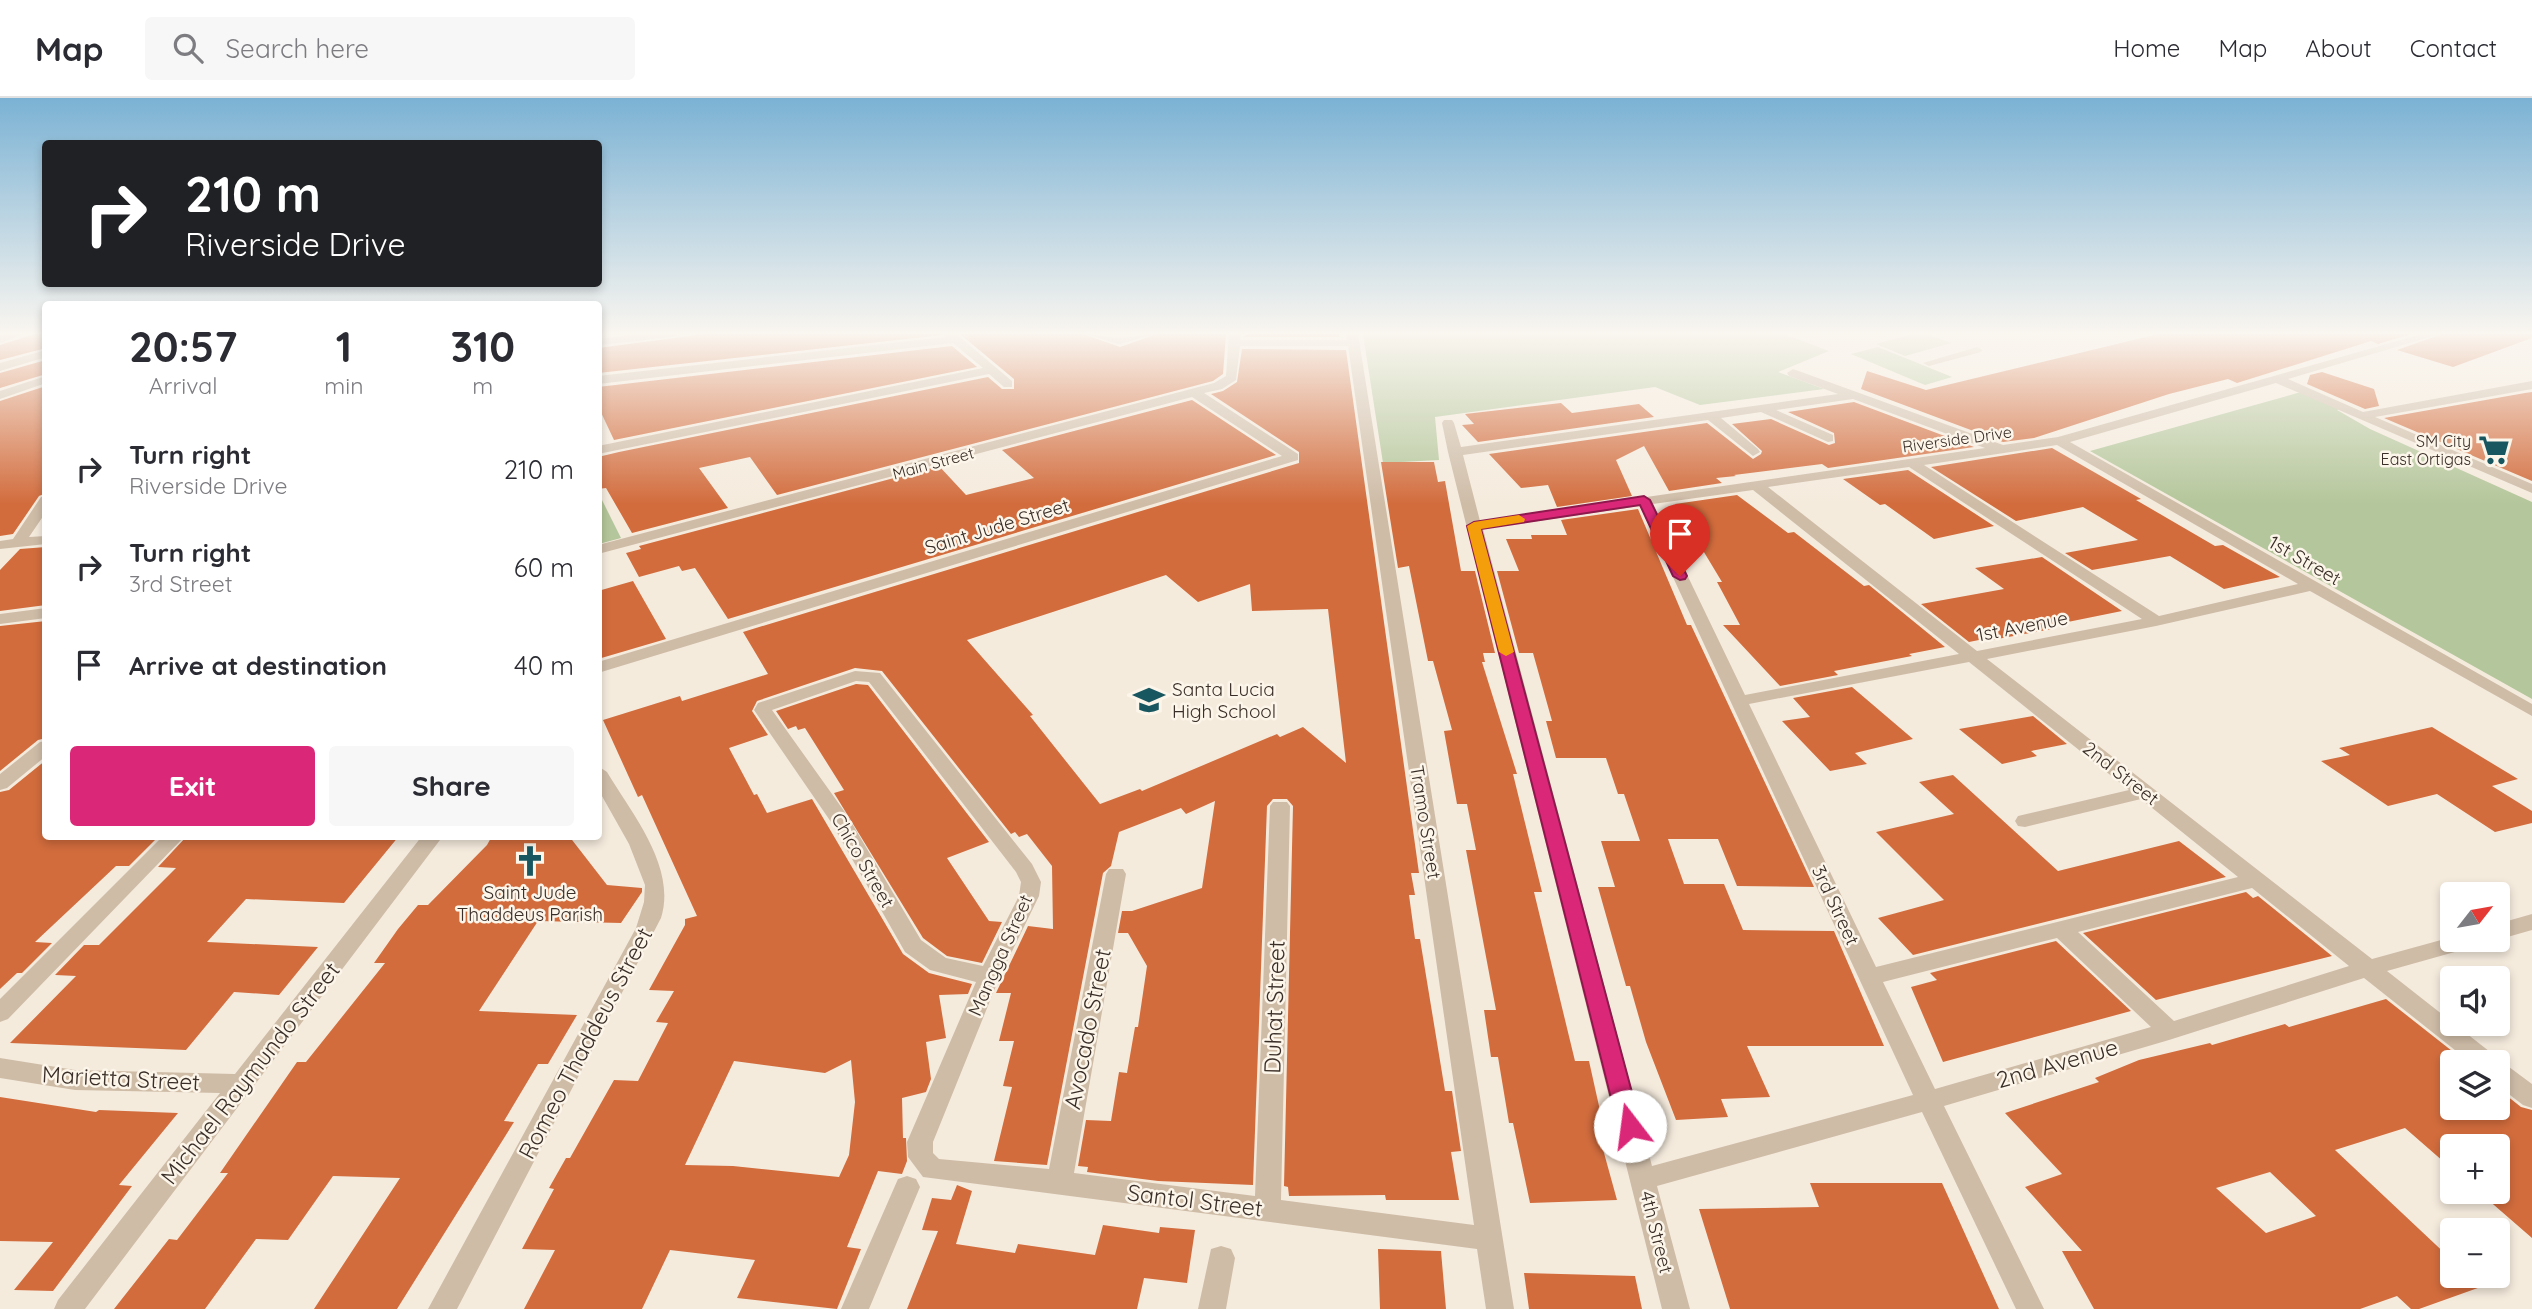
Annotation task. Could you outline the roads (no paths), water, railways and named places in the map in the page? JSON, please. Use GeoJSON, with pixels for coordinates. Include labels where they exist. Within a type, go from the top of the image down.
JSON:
{"type":"FeatureCollection","features":[{"type":"Feature","properties":{"kind":"street"},"geometry":{"type":"LineString","coordinates":[[602,449],[891,391]]}},
{"type":"Feature","properties":{"kind":"street","name":"Main Street"},"geometry":{"type":"LineString","coordinates":[[602,549],[1203,391]]}},
{"type":"Feature","properties":{"kind":"street","name":"Tramo Street"},"geometry":{"type":"LineString","coordinates":[[1360,391],[1500,1309]]}},
{"type":"Feature","properties":{"kind":"street"},"geometry":{"type":"LineString","coordinates":[[1843,391],[2004,450]]}},
{"type":"Feature","properties":{"kind":"street","name":"Riverside Drive"},"geometry":{"type":"LineString","coordinates":[[1474,526],[2059,441],[2237,391]]}},
{"type":"Feature","properties":{"kind":"street"},"geometry":{"type":"LineString","coordinates":[[2305,391],[2532,489]]}},
{"type":"Feature","properties":{"kind":"street"},"geometry":{"type":"LineString","coordinates":[[2364,415],[2497,391]]}},
{"type":"Feature","properties":{"kind":"street","name":"Saint Jude Street"},"geometry":{"type":"LineString","coordinates":[[602,667],[1293,457],[1195,393]]}},
{"type":"Feature","properties":{"kind":"street"},"geometry":{"type":"LineString","coordinates":[[1455,452],[1856,395]]}},
{"type":"Feature","properties":{"kind":"street"},"geometry":{"type":"LineString","coordinates":[[1762,409],[1828,438]]}},
{"type":"Feature","properties":{"kind":"street"},"geometry":{"type":"LineString","coordinates":[[1711,416],[1753,452]]}},
{"type":"Feature","properties":{"kind":"street","name":"4th Street"},"geometry":{"type":"LineString","coordinates":[[1448,423],[1676,1309]]}},
{"type":"Feature","properties":{"kind":"street","name":"1st Street"},"geometry":{"type":"LineString","coordinates":[[2059,441],[2532,711]]}},
{"type":"Feature","properties":{"kind":"street"},"geometry":{"type":"LineString","coordinates":[[1912,463],[2157,621]]}},
{"type":"Feature","properties":{"kind":"street","name":"2nd Street"},"geometry":{"type":"LineString","coordinates":[[1755,484],[2472,1050]]}},
{"type":"Feature","properties":{"kind":"street","name":"3rd Street"},"geometry":{"type":"LineString","coordinates":[[1644,500],[2030,1309]]}},
{"type":"Feature","properties":{"kind":"street"},"geometry":{"type":"LineString","coordinates":[[17,544],[42,506]]}},
{"type":"Feature","properties":{"kind":"street"},"geometry":{"type":"LineString","coordinates":[[0,545],[42,541]]}},
{"type":"Feature","properties":{"kind":"street","name":"1st Avenue"},"geometry":{"type":"LineString","coordinates":[[1740,701],[2157,621],[2310,586]]}},
{"type":"Feature","properties":{"kind":"street"},"geometry":{"type":"LineString","coordinates":[[0,619],[42,614]]}},
{"type":"Feature","properties":{"kind":"street"},"geometry":{"type":"LineString","coordinates":[[0,631],[21,616]]}},
{"type":"Feature","properties":{"kind":"street","name":"Mangga Street"},"geometry":{"type":"LineString","coordinates":[[764,707],[855,676],[874,677],[881,682],[1025,869],[1031,882],[1029,896],[989,976],[920,1142]]}},
{"type":"Feature","properties":{"kind":"street","name":"Chico Street"},"geometry":{"type":"LineString","coordinates":[[764,707],[763,710],[840,820],[912,946],[922,957],[936,964],[989,976]]}},
{"type":"Feature","properties":{"kind":"street"},"geometry":{"type":"LineString","coordinates":[[0,784],[42,749]]}},
{"type":"Feature","properties":{"kind":"street","name":"Romeo Thaddeus Street"},"geometry":{"type":"LineString","coordinates":[[442,1309],[647,928],[654,906],[655,886],[647,863],[602,779]]}},
{"type":"Feature","properties":{"kind":"street"},"geometry":{"type":"LineString","coordinates":[[2025,821],[2145,792]]}},
{"type":"Feature","properties":{"kind":"street","name":"Duhat Street"},"geometry":{"type":"LineString","coordinates":[[1268,1209],[1280,806]]}},
{"type":"Feature","properties":{"kind":"street"},"geometry":{"type":"LineString","coordinates":[[0,1013],[171,840]]}},
{"type":"Feature","properties":{"kind":"street","name":"Michael Raymundo Street"},"geometry":{"type":"LineString","coordinates":[[68,1309],[430,840]]}},
{"type":"Feature","properties":{"kind":"street","name":"Avocado Street"},"geometry":{"type":"LineString","coordinates":[[1059,1183],[1116,874]]}},
{"type":"Feature","properties":{"kind":"street"},"geometry":{"type":"LineString","coordinates":[[1870,977],[2256,880]]}},
{"type":"Feature","properties":{"kind":"street"},"geometry":{"type":"LineString","coordinates":[[2510,928],[2532,922]]}},
{"type":"Feature","properties":{"kind":"street"},"geometry":{"type":"LineString","coordinates":[[2061,929],[2169,1030]]}},
{"type":"Feature","properties":{"kind":"street","name":"2nd Avenue"},"geometry":{"type":"LineString","coordinates":[[1644,1179],[1930,1101],[2169,1030],[2366,967],[2440,947]]}},
{"type":"Feature","properties":{"kind":"street","name":"Marietta Street"},"geometry":{"type":"LineString","coordinates":[[0,1068],[75,1080],[242,1084]]}},
{"type":"Feature","properties":{"kind":"street"},"geometry":{"type":"LineString","coordinates":[[2510,1081],[2532,1098]]}},
{"type":"Feature","properties":{"kind":"street","name":"Santol Street"},"geometry":{"type":"LineString","coordinates":[[920,1142],[921,1157],[932,1169],[1268,1209],[1489,1239]]}},
{"type":"Feature","properties":{"kind":"street"},"geometry":{"type":"LineString","coordinates":[[855,1309],[907,1187]]}},
{"type":"Feature","properties":{"kind":"street"},"geometry":{"type":"LineString","coordinates":[[1212,1309],[1221,1258]]}},
{"type":"Feature","properties":{"kind":"place","name":"SM City East Ortigas"},"geometry":{"type":"Point","coordinates":[2494,450]}},
{"type":"Feature","properties":{"kind":"place","name":"Santa Lucia High School"},"geometry":{"type":"Point","coordinates":[1149,700]}},
{"type":"Feature","properties":{"kind":"place","name":"Saint Jude Thaddeus Parish"},"geometry":{"type":"Point","coordinates":[530,861]}}]}
